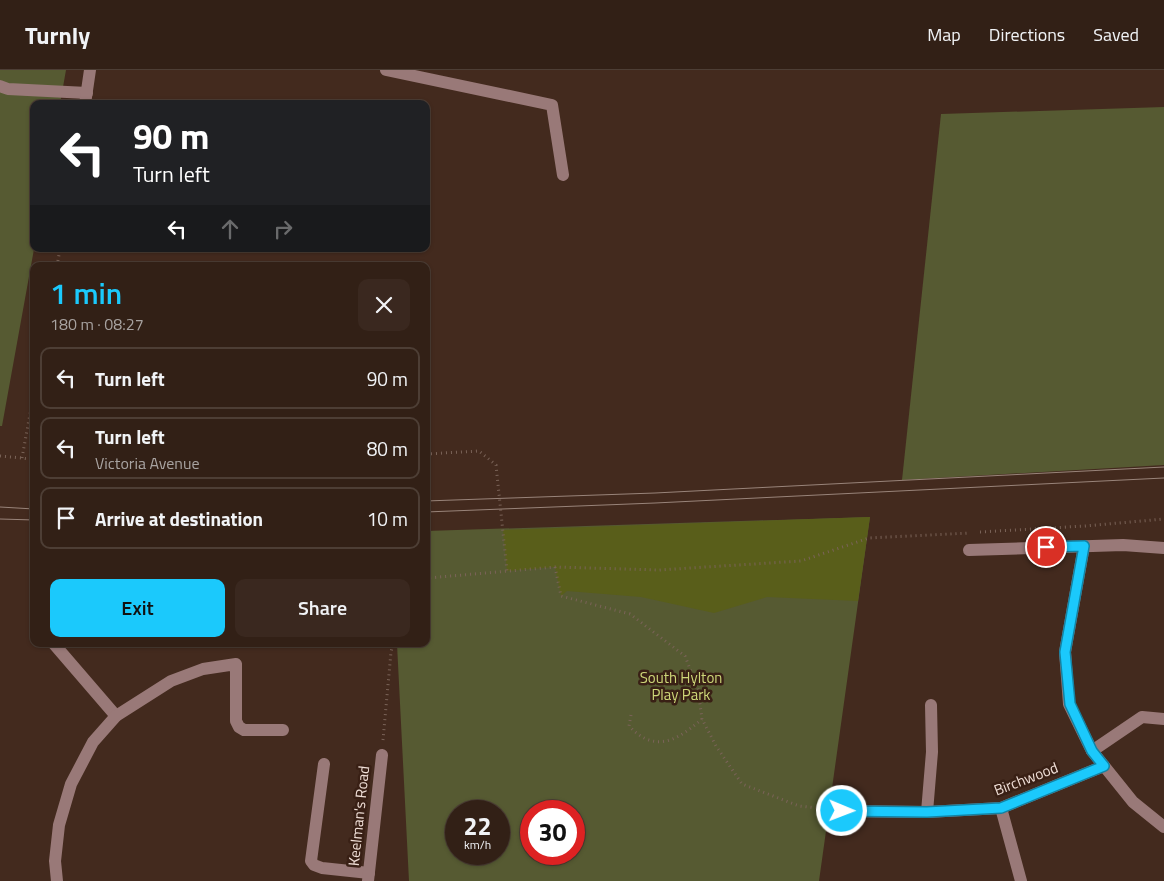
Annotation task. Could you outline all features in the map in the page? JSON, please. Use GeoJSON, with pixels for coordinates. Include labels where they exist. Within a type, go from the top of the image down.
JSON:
{"type":"FeatureCollection","features":[{"type":"Feature","properties":{"kind":"street"},"geometry":{"type":"LineString","coordinates":[[0,86],[8,89],[86,98],[90,70]]}},
{"type":"Feature","properties":{"kind":"street"},"geometry":{"type":"LineString","coordinates":[[386,70],[552,105],[563,175]]}},
{"type":"Feature","properties":{"kind":"street"},"geometry":{"type":"LineString","coordinates":[[969,550],[1124,545],[1164,548]]}},
{"type":"Feature","properties":{"kind":"street"},"geometry":{"type":"LineString","coordinates":[[1084,546],[1065,652],[1070,704],[1092,751],[1134,802],[1164,827]]}},
{"type":"Feature","properties":{"kind":"street"},"geometry":{"type":"LineString","coordinates":[[57,647],[116,716]]}},
{"type":"Feature","properties":{"kind":"street"},"geometry":{"type":"LineString","coordinates":[[57,881],[55,861],[59,825],[71,784],[93,742],[116,716],[171,681],[203,669],[236,664],[236,721],[239,727],[244,730],[283,730]]}},
{"type":"Feature","properties":{"kind":"street"},"geometry":{"type":"LineString","coordinates":[[927,812],[932,752],[930,705]]}},
{"type":"Feature","properties":{"kind":"street"},"geometry":{"type":"LineString","coordinates":[[1092,751],[1142,717],[1164,719]]}},
{"type":"Feature","properties":{"kind":"street","name":"Keelman's Road"},"geometry":{"type":"LineString","coordinates":[[369,877],[382,754]]}},
{"type":"Feature","properties":{"kind":"street"},"geometry":{"type":"LineString","coordinates":[[324,764],[311,861],[314,865],[322,868],[369,877]]}},
{"type":"Feature","properties":{"kind":"street","name":"Birchwood"},"geometry":{"type":"LineString","coordinates":[[842,811],[927,812],[1001,808],[1104,766]]}},
{"type":"Feature","properties":{"kind":"street"},"geometry":{"type":"LineString","coordinates":[[1001,808],[1021,881]]}},
{"type":"Feature","properties":{"kind":"path"},"geometry":{"type":"LineString","coordinates":[[22,458],[30,414]]}},
{"type":"Feature","properties":{"kind":"path"},"geometry":{"type":"LineString","coordinates":[[430,454],[479,451],[496,465],[507,571]]}},
{"type":"Feature","properties":{"kind":"path"},"geometry":{"type":"LineString","coordinates":[[0,456],[30,459]]}},
{"type":"Feature","properties":{"kind":"path"},"geometry":{"type":"LineString","coordinates":[[430,578],[555,567],[659,570],[801,562],[869,538],[1085,526],[1164,519]]}},
{"type":"Feature","properties":{"kind":"path"},"geometry":{"type":"LineString","coordinates":[[555,567],[562,596],[630,614],[685,656],[698,689],[702,719],[716,746],[742,784],[799,806],[842,811]]}},
{"type":"Feature","properties":{"kind":"path"},"geometry":{"type":"LineString","coordinates":[[382,754],[392,647]]}},
{"type":"Feature","properties":{"kind":"path"},"geometry":{"type":"LineString","coordinates":[[631,715],[629,726],[637,735],[653,742],[667,742],[689,730],[702,719]]}},
{"type":"Feature","properties":{"kind":"green space"},"geometry":{"type":"Polygon","coordinates":[[[0,70],[66,70],[61,100],[30,100],[30,252],[33,252],[32,262],[30,262],[30,271],[2,426],[0,426],[0,70]]]}},
{"type":"Feature","properties":{"kind":"green space"},"geometry":{"type":"Polygon","coordinates":[[[1164,107],[1164,465],[902,480],[941,114],[1164,107]]]}},
{"type":"Feature","properties":{"kind":"green space","name":"South Hylton Play Park"},"geometry":{"type":"Polygon","coordinates":[[[870,517],[819,881],[409,881],[397,647],[430,647],[430,531],[870,517]]]}},
{"type":"Feature","properties":{"kind":"green space"},"geometry":{"type":"Polygon","coordinates":[[[870,517],[858,601],[767,597],[714,613],[641,597],[567,591],[561,596],[555,567],[507,571],[503,530],[870,517]]]}},
{"type":"Feature","properties":{"kind":"tram line"},"geometry":{"type":"LineString","coordinates":[[430,501],[655,493],[1164,467]]}},
{"type":"Feature","properties":{"kind":"tram line"},"geometry":{"type":"LineString","coordinates":[[430,512],[655,503],[1164,478]]}},
{"type":"Feature","properties":{"kind":"tram line"},"geometry":{"type":"LineString","coordinates":[[0,507],[30,509]]}},
{"type":"Feature","properties":{"kind":"tram line"},"geometry":{"type":"LineString","coordinates":[[0,519],[30,520]]}},
{"type":"Feature","properties":{"kind":"route"},"geometry":{"type":"LineString","coordinates":[[842,811],[927,812],[1001,808],[1104,766],[1092,751],[1070,704],[1065,652],[1084,546],[1046,547]]}}]}
